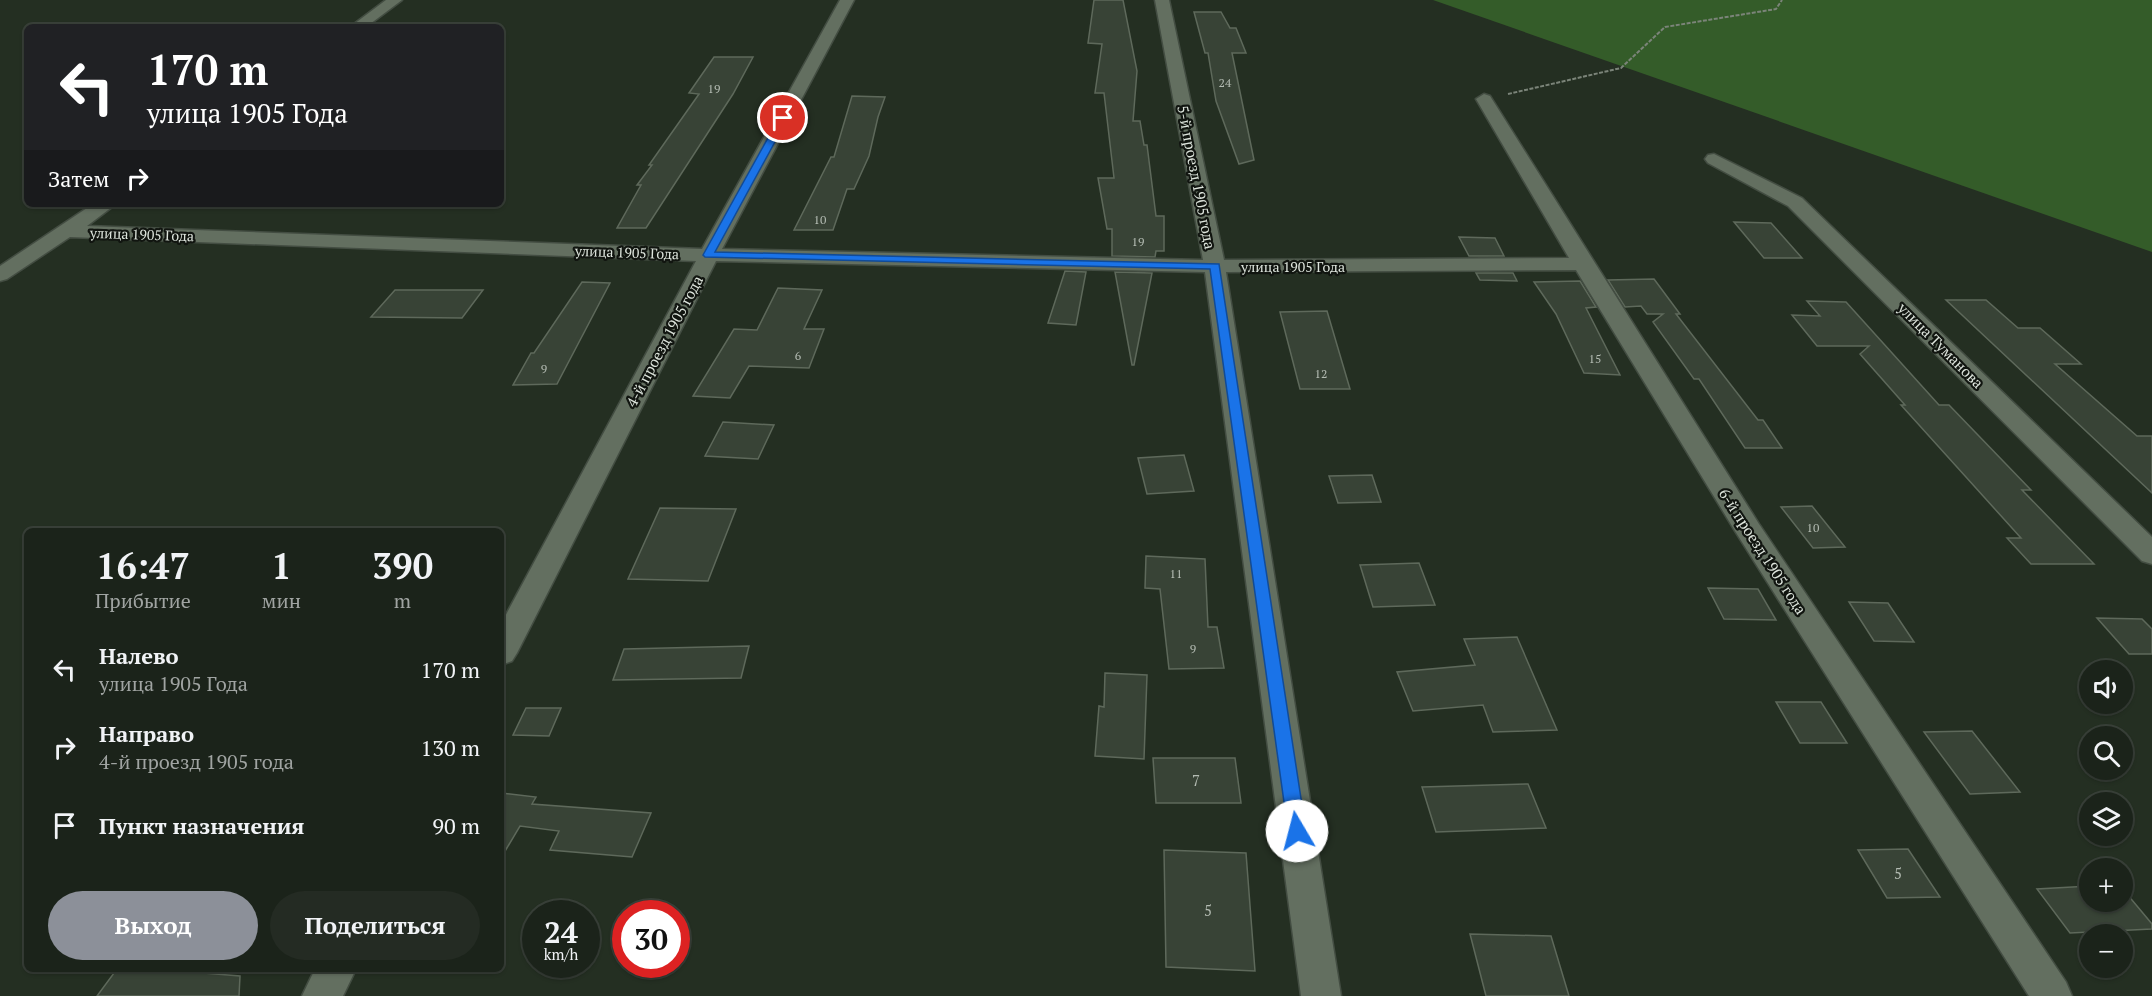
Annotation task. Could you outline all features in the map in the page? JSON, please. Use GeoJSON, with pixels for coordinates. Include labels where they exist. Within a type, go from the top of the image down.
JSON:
{"type":"FeatureCollection","features":[{"type":"Feature","properties":{"kind":"street"},"geometry":{"type":"LineString","coordinates":[[361,24],[395,0]]}},
{"type":"Feature","properties":{"kind":"street","name":"4-й проезд 1905 года"},"geometry":{"type":"LineString","coordinates":[[504,647],[709,255],[847,0]]}},
{"type":"Feature","properties":{"kind":"street","name":"5-й проезд 1905 года"},"geometry":{"type":"LineString","coordinates":[[1162,0],[1215,266],[1322,996]]}},
{"type":"Feature","properties":{"kind":"street","name":"6-й проезд 1905 года"},"geometry":{"type":"LineString","coordinates":[[1484,99],[1583,264],[1749,531],[2052,996]]}},
{"type":"Feature","properties":{"kind":"street","name":"улица Туманова"},"geometry":{"type":"LineString","coordinates":[[1714,159],[1745,177],[1778,190],[1795,202],[2152,554]]}},
{"type":"Feature","properties":{"kind":"street"},"geometry":{"type":"LineString","coordinates":[[0,275],[102,207]]}},
{"type":"Feature","properties":{"kind":"street","name":"улица 1905 Года"},"geometry":{"type":"LineString","coordinates":[[68,231],[709,255],[1215,266],[1583,264]]}},
{"type":"Feature","properties":{"kind":"street"},"geometry":{"type":"LineString","coordinates":[[322,996],[334,972]]}},
{"type":"Feature","properties":{"kind":"path"},"geometry":{"type":"LineString","coordinates":[[1484,99],[1621,68],[1665,27],[1776,9],[1782,0]]}},
{"type":"Feature","properties":{"kind":"green space"},"geometry":{"type":"Polygon","coordinates":[[[1433,0],[2152,0],[2152,252],[1433,0]]]}},
{"type":"Feature","properties":{"kind":"building"},"geometry":{"type":"Polygon","coordinates":[[[1094,0],[1123,0],[1137,71],[1133,121],[1140,121],[1144,145],[1147,145],[1156,216],[1164,216],[1164,251],[1156,251],[1155,257],[1112,256],[1112,229],[1107,229],[1098,178],[1114,178],[1104,93],[1095,93],[1102,44],[1088,43],[1094,0]]]}},
{"type":"Feature","properties":{"kind":"building"},"geometry":{"type":"Polygon","coordinates":[[[1194,12],[1221,12],[1230,28],[1236,28],[1246,53],[1232,53],[1254,160],[1239,164],[1216,101],[1208,53],[1205,53],[1194,12]]]}},
{"type":"Feature","properties":{"kind":"building"},"geometry":{"type":"Polygon","coordinates":[[[714,57],[753,57],[733,94],[646,228],[617,228],[641,185],[637,185],[652,165],[649,165],[699,94],[689,93],[714,57]]]}},
{"type":"Feature","properties":{"kind":"building"},"geometry":{"type":"Polygon","coordinates":[[[852,96],[885,97],[869,156],[854,189],[847,189],[833,230],[794,230],[831,157],[834,157],[852,96]]]}},
{"type":"Feature","properties":{"kind":"building"},"geometry":{"type":"Polygon","coordinates":[[[1734,222],[1771,223],[1802,258],[1764,258],[1734,222]]]}},
{"type":"Feature","properties":{"kind":"building"},"geometry":{"type":"Polygon","coordinates":[[[1459,237],[1495,238],[1504,256],[1469,256],[1459,237]]]}},
{"type":"Feature","properties":{"kind":"building"},"geometry":{"type":"Polygon","coordinates":[[[1065,271],[1086,272],[1076,325],[1048,323],[1065,271]]]}},
{"type":"Feature","properties":{"kind":"building"},"geometry":{"type":"Polygon","coordinates":[[[1115,272],[1152,273],[1134,365],[1132,365],[1115,272]]]}},
{"type":"Feature","properties":{"kind":"building"},"geometry":{"type":"Polygon","coordinates":[[[1476,273],[1513,273],[1517,281],[1480,280],[1476,273]]]}},
{"type":"Feature","properties":{"kind":"building"},"geometry":{"type":"Polygon","coordinates":[[[1654,279],[1680,314],[1676,314],[1758,420],[1763,420],[1782,448],[1745,448],[1699,379],[1694,379],[1653,322],[1663,314],[1647,314],[1641,306],[1625,307],[1608,280],[1654,279]]]}},
{"type":"Feature","properties":{"kind":"building"},"geometry":{"type":"Polygon","coordinates":[[[1580,281],[1596,307],[1586,308],[1620,375],[1584,373],[1556,314],[1534,282],[1580,281]]]}},
{"type":"Feature","properties":{"kind":"building"},"geometry":{"type":"Polygon","coordinates":[[[582,282],[610,283],[557,384],[513,385],[531,353],[534,353],[582,282]]]}},
{"type":"Feature","properties":{"kind":"building"},"geometry":{"type":"Polygon","coordinates":[[[778,288],[822,290],[804,329],[824,329],[809,368],[749,366],[730,398],[693,396],[734,329],[757,330],[778,288]]]}},
{"type":"Feature","properties":{"kind":"building"},"geometry":{"type":"Polygon","coordinates":[[[395,290],[483,290],[462,318],[371,317],[395,290]]]}},
{"type":"Feature","properties":{"kind":"building"},"geometry":{"type":"Polygon","coordinates":[[[1946,300],[1986,300],[2018,328],[2040,328],[2081,364],[2055,364],[2137,436],[2152,436],[2152,493],[1946,300]]]}},
{"type":"Feature","properties":{"kind":"building"},"geometry":{"type":"Polygon","coordinates":[[[1807,301],[1846,302],[1939,405],[1949,405],[2031,490],[2022,490],[2094,564],[2031,564],[2007,538],[2021,538],[1901,405],[1905,405],[1860,354],[1869,346],[1817,346],[1792,315],[1820,316],[1807,301]]]}},
{"type":"Feature","properties":{"kind":"building"},"geometry":{"type":"Polygon","coordinates":[[[1327,311],[1350,389],[1300,389],[1280,312],[1327,311]]]}},
{"type":"Feature","properties":{"kind":"building"},"geometry":{"type":"Polygon","coordinates":[[[723,422],[774,425],[758,459],[705,456],[723,422]]]}},
{"type":"Feature","properties":{"kind":"building"},"geometry":{"type":"Polygon","coordinates":[[[1184,455],[1194,491],[1147,494],[1138,458],[1184,455]]]}},
{"type":"Feature","properties":{"kind":"building"},"geometry":{"type":"Polygon","coordinates":[[[1372,475],[1381,502],[1338,503],[1329,476],[1372,475]]]}},
{"type":"Feature","properties":{"kind":"building"},"geometry":{"type":"Polygon","coordinates":[[[1812,506],[1845,547],[1813,548],[1781,507],[1812,506]]]}},
{"type":"Feature","properties":{"kind":"building"},"geometry":{"type":"Polygon","coordinates":[[[660,508],[736,509],[708,581],[628,579],[660,508]]]}},
{"type":"Feature","properties":{"kind":"building"},"geometry":{"type":"Polygon","coordinates":[[[1146,556],[1205,559],[1208,627],[1217,627],[1224,668],[1169,669],[1160,589],[1145,588],[1146,556]]]}},
{"type":"Feature","properties":{"kind":"building"},"geometry":{"type":"Polygon","coordinates":[[[1419,563],[1435,605],[1373,607],[1360,565],[1419,563]]]}},
{"type":"Feature","properties":{"kind":"building"},"geometry":{"type":"Polygon","coordinates":[[[1708,588],[1758,589],[1776,620],[1724,619],[1708,588]]]}},
{"type":"Feature","properties":{"kind":"building"},"geometry":{"type":"Polygon","coordinates":[[[1849,602],[1888,603],[1914,642],[1874,641],[1849,602]]]}},
{"type":"Feature","properties":{"kind":"building"},"geometry":{"type":"Polygon","coordinates":[[[2097,618],[2142,619],[2152,629],[2152,654],[2129,654],[2097,618]]]}},
{"type":"Feature","properties":{"kind":"building"},"geometry":{"type":"Polygon","coordinates":[[[1517,637],[1557,730],[1493,732],[1483,705],[1413,711],[1397,672],[1475,665],[1464,639],[1517,637]]]}},
{"type":"Feature","properties":{"kind":"building"},"geometry":{"type":"Polygon","coordinates":[[[749,646],[741,678],[613,680],[624,649],[749,646]]]}},
{"type":"Feature","properties":{"kind":"building"},"geometry":{"type":"Polygon","coordinates":[[[1105,673],[1147,675],[1144,759],[1095,756],[1099,706],[1104,707],[1105,673]]]}},
{"type":"Feature","properties":{"kind":"building"},"geometry":{"type":"Polygon","coordinates":[[[1776,702],[1821,702],[1847,743],[1800,743],[1776,702]]]}},
{"type":"Feature","properties":{"kind":"building"},"geometry":{"type":"Polygon","coordinates":[[[526,708],[561,708],[549,736],[513,735],[526,708]]]}},
{"type":"Feature","properties":{"kind":"building"},"geometry":{"type":"Polygon","coordinates":[[[1972,731],[2020,792],[1970,794],[1924,732],[1972,731]]]}},
{"type":"Feature","properties":{"kind":"building"},"geometry":{"type":"Polygon","coordinates":[[[1153,758],[1235,758],[1241,803],[1156,803],[1153,758]]]}},
{"type":"Feature","properties":{"kind":"building"},"geometry":{"type":"Polygon","coordinates":[[[1528,784],[1546,828],[1436,832],[1422,787],[1528,784]]]}},
{"type":"Feature","properties":{"kind":"building"},"geometry":{"type":"Polygon","coordinates":[[[504,793],[536,797],[532,804],[651,813],[632,857],[550,850],[559,831],[520,826],[504,853],[504,793]]]}},
{"type":"Feature","properties":{"kind":"building"},"geometry":{"type":"Polygon","coordinates":[[[1908,849],[1940,897],[1887,898],[1858,850],[1908,849]]]}},
{"type":"Feature","properties":{"kind":"building"},"geometry":{"type":"Polygon","coordinates":[[[1164,850],[1246,853],[1255,971],[1166,967],[1164,850]]]}},
{"type":"Feature","properties":{"kind":"building"},"geometry":{"type":"Polygon","coordinates":[[[2079,887],[2079,912],[2133,912],[2133,901],[2152,924],[2152,929],[2133,930],[2133,924],[2079,924],[2079,933],[2070,933],[2037,889],[2079,887]]]}},
{"type":"Feature","properties":{"kind":"building"},"geometry":{"type":"Polygon","coordinates":[[[1470,934],[1551,936],[1569,996],[1486,996],[1470,934]]]}},
{"type":"Feature","properties":{"kind":"building"},"geometry":{"type":"Polygon","coordinates":[[[115,972],[191,972],[240,976],[239,996],[97,996],[115,972]]]}},
{"type":"Feature","properties":{"kind":"route"},"geometry":{"type":"LineString","coordinates":[[783,118],[709,255],[1215,266],[1297,831]]}}]}
